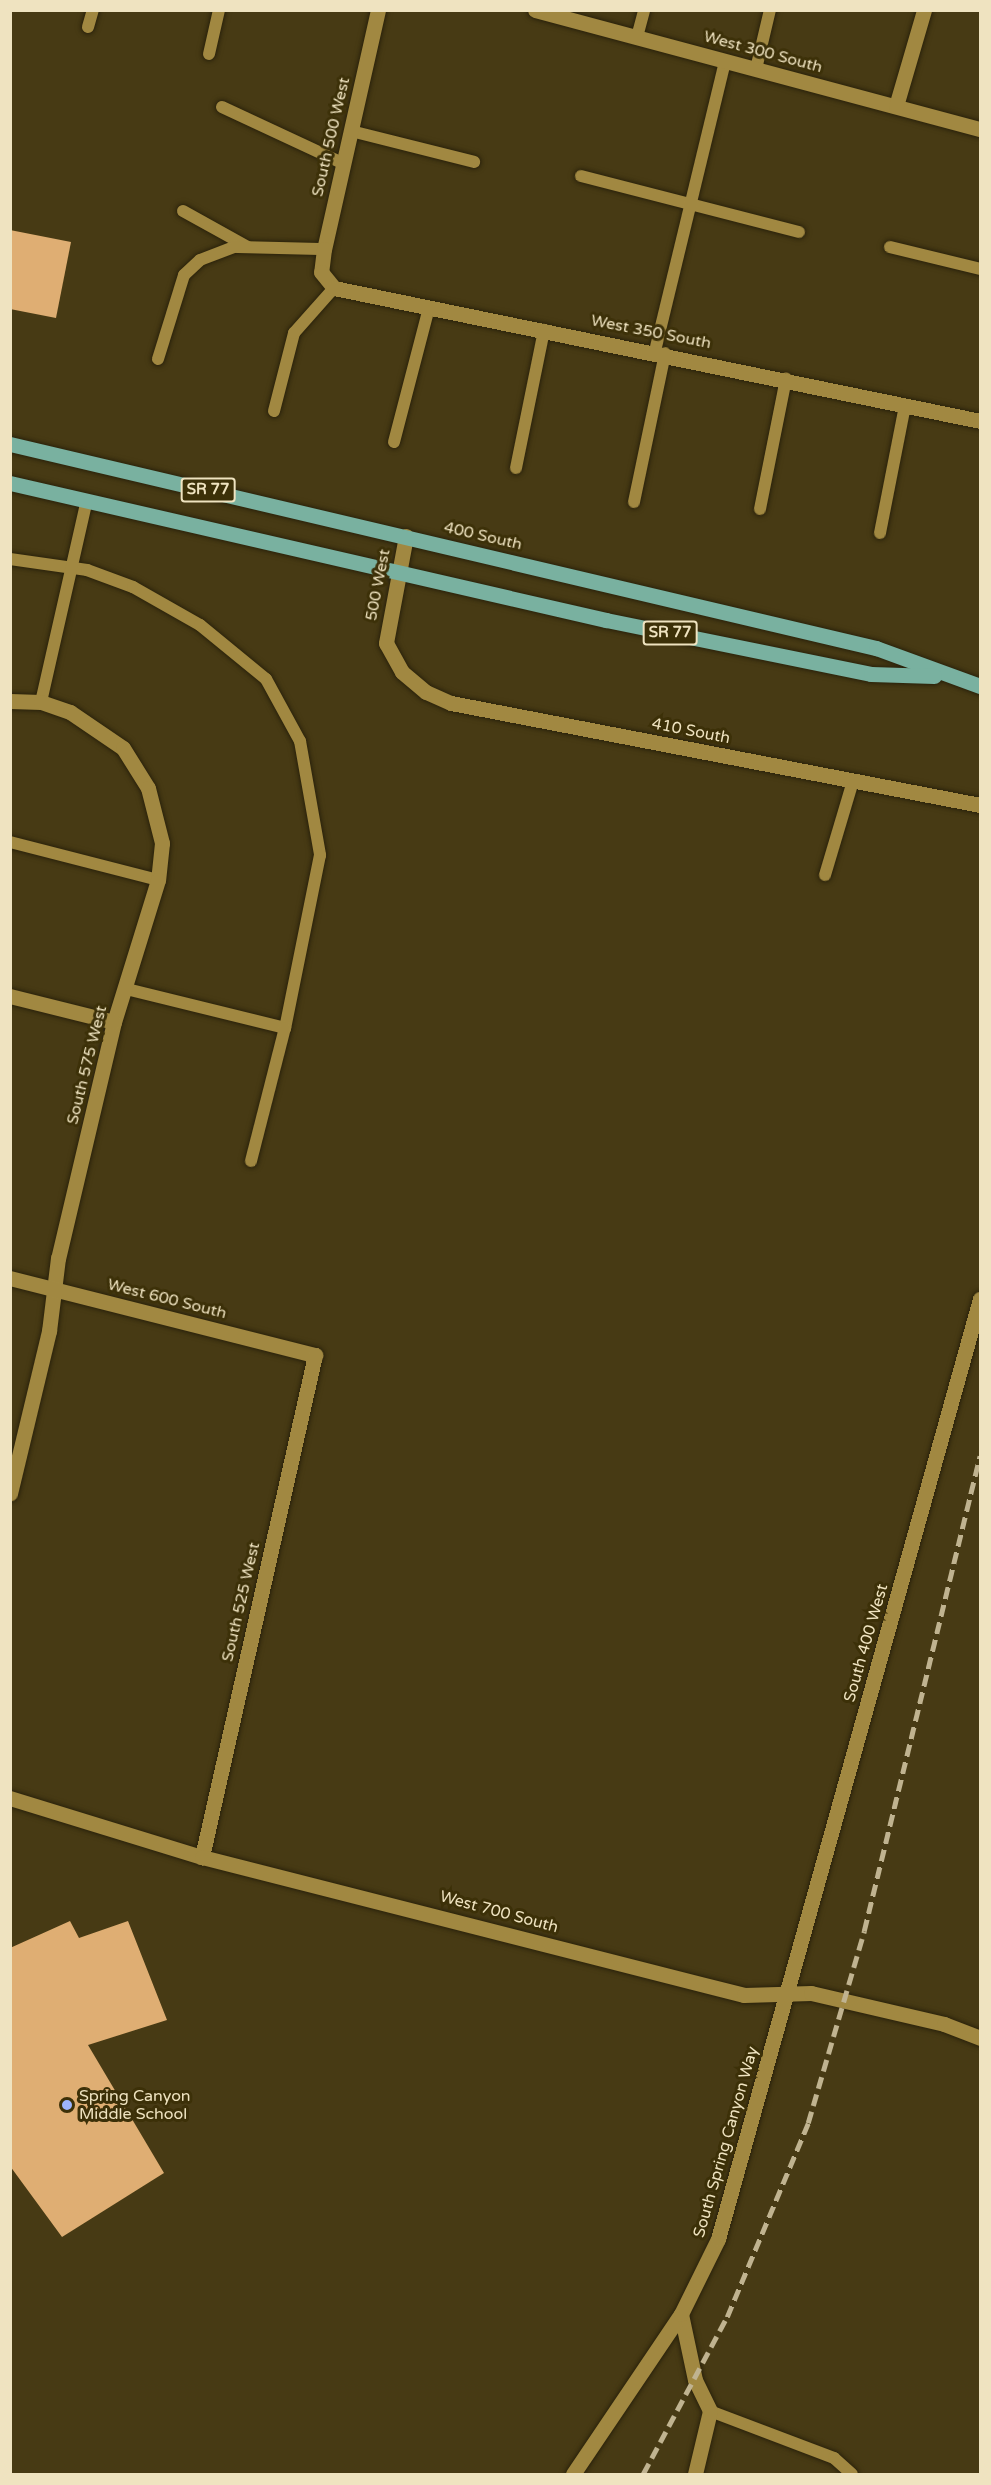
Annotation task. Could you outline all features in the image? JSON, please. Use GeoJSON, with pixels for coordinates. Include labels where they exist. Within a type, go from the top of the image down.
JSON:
{"type":"FeatureCollection","features":[{"type":"Feature","properties":{"kind":"main road","name":"400 South"},"geometry":{"type":"LineString","coordinates":[[10,444],[876,648],[943,676],[981,686]]}},
{"type":"Feature","properties":{"kind":"main road","name":"400 South"},"geometry":{"type":"LineString","coordinates":[[10,483],[837,668],[943,676]]}},
{"type":"Feature","properties":{"kind":"street","name":"South 500 West"},"geometry":{"type":"LineString","coordinates":[[334,288],[321,272],[324,249],[378,10]]}},
{"type":"Feature","properties":{"kind":"street","name":"West 300 South"},"geometry":{"type":"LineString","coordinates":[[535,10],[981,129]]}},
{"type":"Feature","properties":{"kind":"street"},"geometry":{"type":"LineString","coordinates":[[897,106],[924,10]]}},
{"type":"Feature","properties":{"kind":"street","name":"West 350 South"},"geometry":{"type":"LineString","coordinates":[[334,288],[660,352],[981,421]]}},
{"type":"Feature","properties":{"kind":"street","name":"500 West"},"geometry":{"type":"LineString","coordinates":[[402,672],[386,643],[406,536]]}},
{"type":"Feature","properties":{"kind":"street","name":"410 South"},"geometry":{"type":"LineString","coordinates":[[402,672],[426,692],[451,703],[981,805]]}},
{"type":"Feature","properties":{"kind":"street"},"geometry":{"type":"LineString","coordinates":[[10,701],[41,702]]}},
{"type":"Feature","properties":{"kind":"street","name":"South 575 West"},"geometry":{"type":"LineString","coordinates":[[10,1493],[114,1022],[158,880],[160,826],[133,759],[90,723],[41,702]]}},
{"type":"Feature","properties":{"kind":"street"},"geometry":{"type":"LineString","coordinates":[[10,996],[114,1022]]}},
{"type":"Feature","properties":{"kind":"street","name":"West 600 South"},"geometry":{"type":"LineString","coordinates":[[10,1278],[315,1355]]}},
{"type":"Feature","properties":{"kind":"street","name":"South 400 West"},"geometry":{"type":"LineString","coordinates":[[787,1997],[981,1299]]}},
{"type":"Feature","properties":{"kind":"street","name":"South 525 West"},"geometry":{"type":"LineString","coordinates":[[202,1857],[315,1355]]}},
{"type":"Feature","properties":{"kind":"street","name":"West 700 South"},"geometry":{"type":"LineString","coordinates":[[10,1798],[202,1857],[744,1995],[787,1997],[811,1993],[944,2024],[981,2038]]}},
{"type":"Feature","properties":{"kind":"street","name":"South Spring Canyon Way"},"geometry":{"type":"LineString","coordinates":[[573,2475],[681,2314],[718,2239],[787,1997]]}},
{"type":"Feature","properties":{"kind":"street"},"geometry":{"type":"LineString","coordinates":[[681,2314],[695,2380],[710,2411],[695,2475]]}},
{"type":"Feature","properties":{"kind":"lane"},"geometry":{"type":"LineString","coordinates":[[88,27],[93,10]]}},
{"type":"Feature","properties":{"kind":"lane"},"geometry":{"type":"LineString","coordinates":[[209,54],[219,10]]}},
{"type":"Feature","properties":{"kind":"lane"},"geometry":{"type":"LineString","coordinates":[[637,37],[644,10]]}},
{"type":"Feature","properties":{"kind":"lane"},"geometry":{"type":"LineString","coordinates":[[756,69],[771,10]]}},
{"type":"Feature","properties":{"kind":"lane"},"geometry":{"type":"LineString","coordinates":[[634,502],[660,352],[691,204],[725,61]]}},
{"type":"Feature","properties":{"kind":"lane"},"geometry":{"type":"LineString","coordinates":[[222,107],[344,164]]}},
{"type":"Feature","properties":{"kind":"lane"},"geometry":{"type":"LineString","coordinates":[[351,131],[474,162]]}},
{"type":"Feature","properties":{"kind":"lane"},"geometry":{"type":"LineString","coordinates":[[581,176],[799,232]]}},
{"type":"Feature","properties":{"kind":"lane"},"geometry":{"type":"LineString","coordinates":[[183,211],[248,247]]}},
{"type":"Feature","properties":{"kind":"lane"},"geometry":{"type":"LineString","coordinates":[[158,359],[184,275],[200,260],[248,247],[324,249]]}},
{"type":"Feature","properties":{"kind":"lane"},"geometry":{"type":"LineString","coordinates":[[890,247],[981,269]]}},
{"type":"Feature","properties":{"kind":"lane"},"geometry":{"type":"LineString","coordinates":[[274,411],[294,333],[334,288]]}},
{"type":"Feature","properties":{"kind":"lane"},"geometry":{"type":"LineString","coordinates":[[394,442],[429,308]]}},
{"type":"Feature","properties":{"kind":"lane"},"geometry":{"type":"LineString","coordinates":[[516,468],[544,330]]}},
{"type":"Feature","properties":{"kind":"lane"},"geometry":{"type":"LineString","coordinates":[[760,509],[786,379]]}},
{"type":"Feature","properties":{"kind":"lane"},"geometry":{"type":"LineString","coordinates":[[880,533],[905,405]]}},
{"type":"Feature","properties":{"kind":"lane"},"geometry":{"type":"LineString","coordinates":[[41,702],[87,500]]}},
{"type":"Feature","properties":{"kind":"lane"},"geometry":{"type":"LineString","coordinates":[[10,559],[71,567],[133,587],[200,625],[266,679],[300,741],[320,855],[285,1028],[251,1161]]}},
{"type":"Feature","properties":{"kind":"lane"},"geometry":{"type":"LineString","coordinates":[[825,875],[853,781]]}},
{"type":"Feature","properties":{"kind":"lane"},"geometry":{"type":"LineString","coordinates":[[10,842],[158,880]]}},
{"type":"Feature","properties":{"kind":"lane"},"geometry":{"type":"LineString","coordinates":[[126,989],[285,1028]]}},
{"type":"Feature","properties":{"kind":"lane"},"geometry":{"type":"LineString","coordinates":[[710,2411],[834,2458],[852,2475]]}},
{"type":"Feature","properties":{"kind":"building"},"geometry":{"type":"Polygon","coordinates":[[[10,230],[71,242],[56,318],[10,309],[10,230]]]}},
{"type":"Feature","properties":{"kind":"building","name":"Spring Canyon Middle School"},"geometry":{"type":"Polygon","coordinates":[[[70,1921],[79,1938],[128,1921],[167,2020],[88,2045],[164,2173],[62,2237],[10,2166],[10,1948],[70,1921]]]}},
{"type":"Feature","properties":{"kind":"railway"},"geometry":{"type":"LineString","coordinates":[[643,2474],[727,2317],[808,2123],[864,1931],[980,1456]]}},
{"type":"Feature","properties":{"kind":"place","name":"Spring Canyon Middle School"},"geometry":{"type":"Point","coordinates":[67,2105]}}]}
